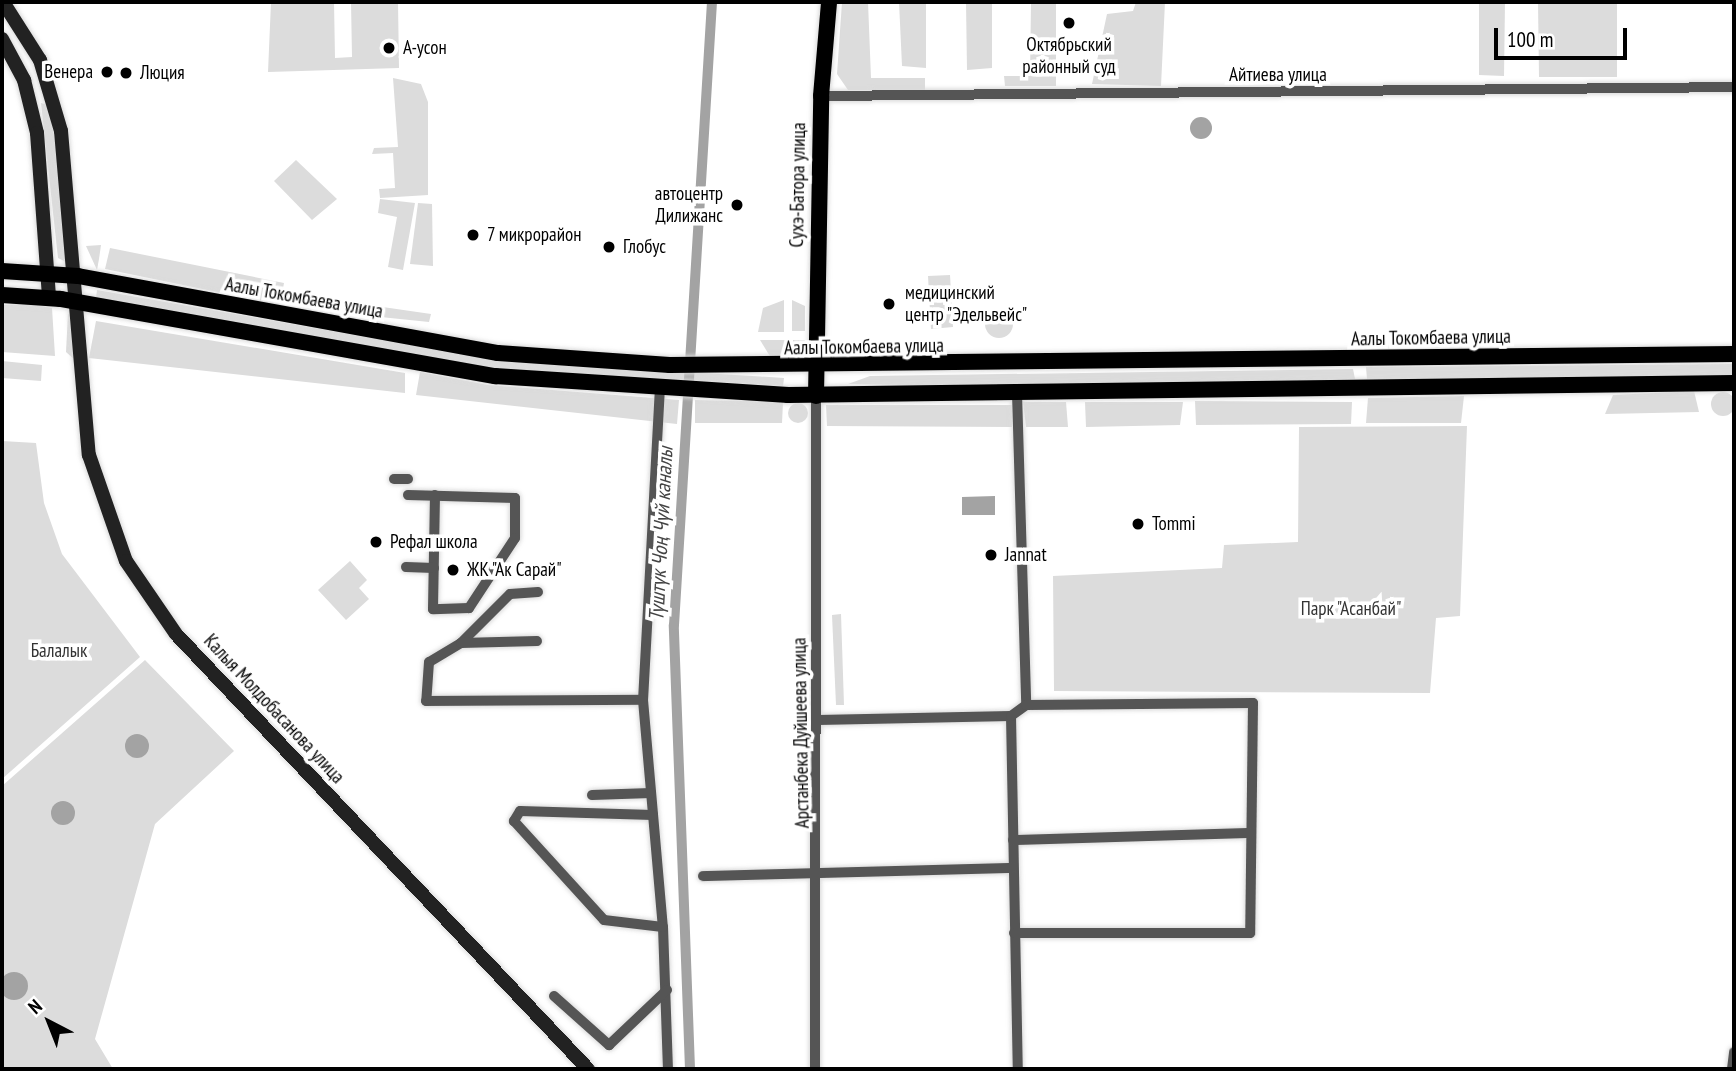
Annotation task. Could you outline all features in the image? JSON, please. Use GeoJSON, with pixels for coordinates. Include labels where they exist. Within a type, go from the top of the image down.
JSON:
{"type":"FeatureCollection","features":[{"type":"Feature","properties":{"kind":"main road","name":"Сухэ-Батора улица"},"geometry":{"type":"LineString","coordinates":[[816,396],[821,96],[829,2]]}},
{"type":"Feature","properties":{"kind":"main road","name":"Аалы Токомбаева улица"},"geometry":{"type":"LineString","coordinates":[[2,271],[78,276],[498,353],[703,367],[818,369],[1734,354]]}},
{"type":"Feature","properties":{"kind":"main road"},"geometry":{"type":"LineString","coordinates":[[2,295],[49,297],[495,376],[816,396],[1734,383]]}},
{"type":"Feature","properties":{"kind":"street","name":"Калыя Молдобасанова улица"},"geometry":{"type":"LineString","coordinates":[[3,2],[32,44],[51,93],[68,165],[78,276],[76,302],[93,474],[115,537],[141,586],[176,634],[587,1069]]}},
{"type":"Feature","properties":{"kind":"street"},"geometry":{"type":"LineString","coordinates":[[2,39],[30,99],[43,167],[51,273],[49,297]]}},
{"type":"Feature","properties":{"kind":"street","name":"Айтиева улица"},"geometry":{"type":"LineString","coordinates":[[821,96],[1734,87]]}},
{"type":"Feature","properties":{"kind":"street"},"geometry":{"type":"LineString","coordinates":[[30,99],[51,93]]}},
{"type":"Feature","properties":{"kind":"street"},"geometry":{"type":"LineString","coordinates":[[665,387],[643,700],[663,927],[668,1069]]}},
{"type":"Feature","properties":{"kind":"street"},"geometry":{"type":"LineString","coordinates":[[1017,393],[1026,705]]}},
{"type":"Feature","properties":{"kind":"street","name":"Арстанбека Дуйшеева улица"},"geometry":{"type":"LineString","coordinates":[[815,1069],[820,872],[816,396]]}},
{"type":"Feature","properties":{"kind":"street"},"geometry":{"type":"LineString","coordinates":[[394,479],[408,480]]}},
{"type":"Feature","properties":{"kind":"street"},"geometry":{"type":"LineString","coordinates":[[408,495],[435,495],[515,498],[515,537],[469,608],[433,609],[435,495]]}},
{"type":"Feature","properties":{"kind":"street"},"geometry":{"type":"LineString","coordinates":[[405,567],[434,568]]}},
{"type":"Feature","properties":{"kind":"street"},"geometry":{"type":"LineString","coordinates":[[538,592],[510,594],[461,643],[425,667],[426,702],[643,700]]}},
{"type":"Feature","properties":{"kind":"street"},"geometry":{"type":"LineString","coordinates":[[461,643],[537,641]]}},
{"type":"Feature","properties":{"kind":"street"},"geometry":{"type":"LineString","coordinates":[[818,720],[1011,716],[1026,705],[1253,703],[1250,933],[1014,933]]}},
{"type":"Feature","properties":{"kind":"street"},"geometry":{"type":"LineString","coordinates":[[1011,716],[1018,1069]]}},
{"type":"Feature","properties":{"kind":"street"},"geometry":{"type":"LineString","coordinates":[[592,795],[651,793]]}},
{"type":"Feature","properties":{"kind":"street"},"geometry":{"type":"LineString","coordinates":[[653,815],[535,810],[518,811],[514,821],[604,920],[663,927]]}},
{"type":"Feature","properties":{"kind":"street"},"geometry":{"type":"LineString","coordinates":[[1013,840],[1251,833]]}},
{"type":"Feature","properties":{"kind":"street"},"geometry":{"type":"LineString","coordinates":[[703,876],[1013,869]]}},
{"type":"Feature","properties":{"kind":"street"},"geometry":{"type":"LineString","coordinates":[[554,996],[609,1045],[667,990]]}},
{"type":"Feature","properties":{"kind":"street"},"geometry":{"type":"LineString","coordinates":[[1732,1069],[1734,1052]]}},
{"type":"Feature","properties":{"kind":"green space"},"geometry":{"type":"Polygon","coordinates":[[[271,2],[334,2],[335,58],[352,57],[351,2],[398,2],[399,68],[268,72],[271,2]]]}},
{"type":"Feature","properties":{"kind":"green space"},"geometry":{"type":"Polygon","coordinates":[[[842,2],[868,2],[871,78],[925,78],[925,90],[848,90],[837,74],[842,2]]]}},
{"type":"Feature","properties":{"kind":"green space"},"geometry":{"type":"Polygon","coordinates":[[[899,2],[926,2],[926,68],[902,66],[899,2]]]}},
{"type":"Feature","properties":{"kind":"green space"},"geometry":{"type":"Polygon","coordinates":[[[966,2],[992,2],[992,68],[967,70],[966,2]]]}},
{"type":"Feature","properties":{"kind":"green space"},"geometry":{"type":"Polygon","coordinates":[[[1031,2],[1056,2],[1056,86],[1005,86],[1004,76],[1030,76],[1031,2]]]}},
{"type":"Feature","properties":{"kind":"green space"},"geometry":{"type":"Polygon","coordinates":[[[1136,2],[1165,2],[1161,86],[1092,84],[1107,14],[1133,11],[1136,2]]]}},
{"type":"Feature","properties":{"kind":"green space"},"geometry":{"type":"Polygon","coordinates":[[[1479,2],[1505,2],[1504,76],[1479,75],[1479,2]]]}},
{"type":"Feature","properties":{"kind":"green space"},"geometry":{"type":"Polygon","coordinates":[[[1538,2],[1617,2],[1617,77],[1539,77],[1538,2]]]}},
{"type":"Feature","properties":{"kind":"green space"},"geometry":{"type":"Polygon","coordinates":[[[393,78],[421,84],[428,102],[428,195],[380,198],[379,189],[395,188],[393,153],[372,154],[374,148],[398,147],[393,78]]]}},
{"type":"Feature","properties":{"kind":"green space"},"geometry":{"type":"Polygon","coordinates":[[[41,103],[48,105],[61,172],[66,262],[58,258],[41,103]]]}},
{"type":"Feature","properties":{"kind":"green space"},"geometry":{"type":"Polygon","coordinates":[[[296,160],[337,199],[312,220],[274,181],[296,160]]]}},
{"type":"Feature","properties":{"kind":"green space"},"geometry":{"type":"Polygon","coordinates":[[[380,199],[415,203],[403,270],[388,267],[397,217],[378,213],[380,199]]]}},
{"type":"Feature","properties":{"kind":"green space"},"geometry":{"type":"Polygon","coordinates":[[[418,203],[432,204],[433,266],[410,264],[418,203]]]}},
{"type":"Feature","properties":{"kind":"green space"},"geometry":{"type":"Polygon","coordinates":[[[101,245],[99,259],[97,270],[86,246],[101,245]]]}},
{"type":"Feature","properties":{"kind":"green space"},"geometry":{"type":"Polygon","coordinates":[[[110,248],[284,283],[280,305],[105,269],[110,248]]]}},
{"type":"Feature","properties":{"kind":"green space"},"geometry":{"type":"Polygon","coordinates":[[[950,275],[953,327],[931,329],[928,276],[950,275]]]}},
{"type":"Feature","properties":{"kind":"green space"},"geometry":{"type":"Polygon","coordinates":[[[97,290],[497,360],[784,378],[783,386],[492,368],[96,298],[97,290]]]}},
{"type":"Feature","properties":{"kind":"green space"},"geometry":{"type":"Polygon","coordinates":[[[784,300],[784,332],[758,332],[763,308],[784,300]]]}},
{"type":"Feature","properties":{"kind":"green space"},"geometry":{"type":"Polygon","coordinates":[[[792,300],[805,306],[805,331],[792,331],[792,300]]]}},
{"type":"Feature","properties":{"kind":"green space"},"geometry":{"type":"Polygon","coordinates":[[[29,304],[52,308],[55,356],[2,352],[2,305],[29,304]]]}},
{"type":"Feature","properties":{"kind":"green space"},"geometry":{"type":"Polygon","coordinates":[[[362,304],[431,314],[429,322],[361,315],[362,304]]]}},
{"type":"Feature","properties":{"kind":"green space"},"geometry":{"type":"Polygon","coordinates":[[[999,310],[1009,314],[1013,324],[1009,334],[999,338],[989,334],[985,324],[989,314],[999,310]]]}},
{"type":"Feature","properties":{"kind":"green space"},"geometry":{"type":"Polygon","coordinates":[[[68,314],[73,317],[74,359],[66,352],[68,314]]]}},
{"type":"Feature","properties":{"kind":"green space"},"geometry":{"type":"Polygon","coordinates":[[[96,321],[405,373],[405,393],[89,358],[96,321]]]}},
{"type":"Feature","properties":{"kind":"green space"},"geometry":{"type":"Polygon","coordinates":[[[760,340],[785,340],[785,358],[771,358],[760,340]]]}},
{"type":"Feature","properties":{"kind":"green space"},"geometry":{"type":"Polygon","coordinates":[[[793,340],[805,340],[802,357],[793,357],[793,340]]]}},
{"type":"Feature","properties":{"kind":"green space"},"geometry":{"type":"Polygon","coordinates":[[[2,361],[42,365],[41,381],[2,378],[2,361]]]}},
{"type":"Feature","properties":{"kind":"green space"},"geometry":{"type":"Polygon","coordinates":[[[1734,364],[1734,375],[1437,380],[1367,379],[1366,367],[1734,364]]]}},
{"type":"Feature","properties":{"kind":"green space"},"geometry":{"type":"Polygon","coordinates":[[[1353,369],[1355,379],[1100,388],[848,384],[870,376],[1353,369]]]}},
{"type":"Feature","properties":{"kind":"green space"},"geometry":{"type":"Polygon","coordinates":[[[420,372],[488,385],[679,400],[677,424],[416,395],[420,372]]]}},
{"type":"Feature","properties":{"kind":"green space"},"geometry":{"type":"Polygon","coordinates":[[[1694,391],[1699,412],[1605,414],[1613,395],[1694,391]]]}},
{"type":"Feature","properties":{"kind":"green space"},"geometry":{"type":"Polygon","coordinates":[[[1718,392],[1728,392],[1735,399],[1735,409],[1728,416],[1718,416],[1711,409],[1711,399],[1718,392]]]}},
{"type":"Feature","properties":{"kind":"green space"},"geometry":{"type":"Polygon","coordinates":[[[1464,396],[1461,423],[1366,423],[1368,398],[1464,396]]]}},
{"type":"Feature","properties":{"kind":"green space"},"geometry":{"type":"Polygon","coordinates":[[[695,400],[783,402],[782,423],[695,423],[695,400]]]}},
{"type":"Feature","properties":{"kind":"green space"},"geometry":{"type":"Polygon","coordinates":[[[1195,401],[1352,402],[1351,424],[1196,425],[1195,401]]]}},
{"type":"Feature","properties":{"kind":"green space"},"geometry":{"type":"Polygon","coordinates":[[[1023,402],[1066,402],[1068,427],[1026,427],[1023,402]]]}},
{"type":"Feature","properties":{"kind":"green space"},"geometry":{"type":"Polygon","coordinates":[[[1085,402],[1183,402],[1180,425],[1086,427],[1085,402]]]}},
{"type":"Feature","properties":{"kind":"green space"},"geometry":{"type":"Polygon","coordinates":[[[798,403],[805,406],[808,413],[805,420],[798,423],[791,420],[788,413],[791,406],[798,403]]]}},
{"type":"Feature","properties":{"kind":"green space"},"geometry":{"type":"Polygon","coordinates":[[[826,405],[1012,405],[1012,427],[827,426],[826,405]]]}},
{"type":"Feature","properties":{"kind":"green space","name":"Парк \"Асанбай\""},"geometry":{"type":"Polygon","coordinates":[[[1467,426],[1460,616],[1436,618],[1430,693],[1054,691],[1053,576],[1222,568],[1224,545],[1298,542],[1299,427],[1467,426]]]}},
{"type":"Feature","properties":{"kind":"green space","name":"Балалык"},"geometry":{"type":"Polygon","coordinates":[[[2,441],[36,443],[44,503],[62,554],[140,657],[2,779],[2,441]]]}},
{"type":"Feature","properties":{"kind":"green space"},"geometry":{"type":"Polygon","coordinates":[[[350,561],[367,580],[359,588],[369,599],[346,620],[318,590],[350,561]]]}},
{"type":"Feature","properties":{"kind":"green space"},"geometry":{"type":"Polygon","coordinates":[[[841,614],[844,705],[836,705],[832,615],[841,614]]]}},
{"type":"Feature","properties":{"kind":"green space"},"geometry":{"type":"Polygon","coordinates":[[[145,660],[234,751],[155,824],[95,1039],[113,1069],[2,1069],[2,786],[145,660]]]}},
{"type":"Feature","properties":{"kind":"shaded area"},"geometry":{"type":"Polygon","coordinates":[[[1201,117],[1209,120],[1212,128],[1209,136],[1201,139],[1193,136],[1190,128],[1193,120],[1201,117]]]}},
{"type":"Feature","properties":{"kind":"shaded area"},"geometry":{"type":"Polygon","coordinates":[[[995,496],[995,515],[962,515],[962,497],[995,496]]]}},
{"type":"Feature","properties":{"kind":"shaded area"},"geometry":{"type":"Polygon","coordinates":[[[137,734],[148,741],[149,746],[142,757],[137,758],[126,751],[125,746],[132,735],[137,734]]]}},
{"type":"Feature","properties":{"kind":"shaded area"},"geometry":{"type":"Polygon","coordinates":[[[63,801],[74,808],[75,813],[68,824],[63,825],[52,818],[51,813],[58,802],[63,801]]]}},
{"type":"Feature","properties":{"kind":"shaded area"},"geometry":{"type":"Polygon","coordinates":[[[14,972],[24,976],[28,986],[24,996],[14,1000],[4,996],[0,986],[4,976],[14,972]]]}},
{"type":"Feature","properties":{"kind":"waterway","name":"Түштүк Чоң Чүй каналы"},"geometry":{"type":"LineString","coordinates":[[690,1069],[674,625],[712,2]]}},
{"type":"Feature","properties":{"kind":"place","name":"Октябрьский районный суд"},"geometry":{"type":"Point","coordinates":[1069,23]}},
{"type":"Feature","properties":{"kind":"place","name":"А-усон"},"geometry":{"type":"Point","coordinates":[389,48]}},
{"type":"Feature","properties":{"kind":"place","name":"Венера"},"geometry":{"type":"Point","coordinates":[107,72]}},
{"type":"Feature","properties":{"kind":"place","name":"Люция"},"geometry":{"type":"Point","coordinates":[126,73]}},
{"type":"Feature","properties":{"kind":"place","name":"автоцентр Дилижанс"},"geometry":{"type":"Point","coordinates":[737,205]}},
{"type":"Feature","properties":{"kind":"place","name":"7 микрорайон"},"geometry":{"type":"Point","coordinates":[473,235]}},
{"type":"Feature","properties":{"kind":"place","name":"Глобус"},"geometry":{"type":"Point","coordinates":[609,247]}},
{"type":"Feature","properties":{"kind":"place","name":"медицинский центр \"Эдельвейс\""},"geometry":{"type":"Point","coordinates":[889,304]}},
{"type":"Feature","properties":{"kind":"place","name":"Tommi"},"geometry":{"type":"Point","coordinates":[1138,524]}},
{"type":"Feature","properties":{"kind":"place","name":"Рефал школа"},"geometry":{"type":"Point","coordinates":[376,542]}},
{"type":"Feature","properties":{"kind":"place","name":"Jannat"},"geometry":{"type":"Point","coordinates":[991,555]}},
{"type":"Feature","properties":{"kind":"place","name":"ЖК \"Ак Сарай\""},"geometry":{"type":"Point","coordinates":[453,570]}}]}
